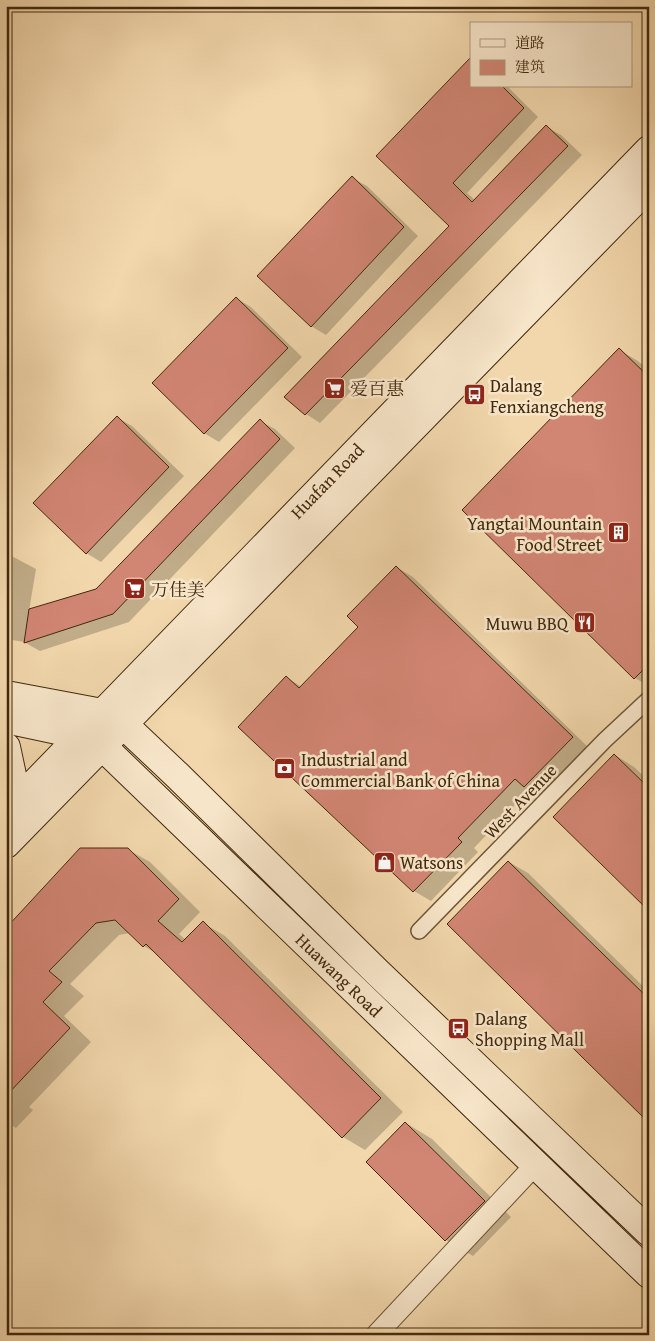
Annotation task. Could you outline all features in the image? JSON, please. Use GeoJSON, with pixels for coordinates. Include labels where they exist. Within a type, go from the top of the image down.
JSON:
{"type":"FeatureCollection","features":[{"type":"Feature","properties":{"kind":"main road","name":"Huafan Road"},"geometry":{"type":"LineString","coordinates":[[6,844],[91,740],[649,150]]}},
{"type":"Feature","properties":{"kind":"main road","name":"Huafan Road"},"geometry":{"type":"LineString","coordinates":[[112,718],[649,186]]}},
{"type":"Feature","properties":{"kind":"main road"},"geometry":{"type":"LineString","coordinates":[[6,695],[112,718]]}},
{"type":"Feature","properties":{"kind":"main road","name":"Huawang Road"},"geometry":{"type":"LineString","coordinates":[[112,718],[178,775],[370,965],[649,1232]]}},
{"type":"Feature","properties":{"kind":"main road"},"geometry":{"type":"LineString","coordinates":[[6,719],[91,740]]}},
{"type":"Feature","properties":{"kind":"main road","name":"Huafan Road"},"geometry":{"type":"LineString","coordinates":[[6,812],[91,740]]}},
{"type":"Feature","properties":{"kind":"main road","name":"Huawang Road"},"geometry":{"type":"LineString","coordinates":[[91,740],[649,1274]]}},
{"type":"Feature","properties":{"kind":"main road"},"geometry":{"type":"LineString","coordinates":[[6,747],[11,761],[13,780],[6,812]]}},
{"type":"Feature","properties":{"kind":"street","name":"West Avenue"},"geometry":{"type":"LineString","coordinates":[[419,931],[606,740],[649,699]]}},
{"type":"Feature","properties":{"kind":"street"},"geometry":{"type":"LineString","coordinates":[[376,1335],[535,1164]]}},
{"type":"Feature","properties":{"kind":"building"},"geometry":{"type":"Polygon","coordinates":[[[470,58],[470,88],[504,88],[524,108],[453,183],[472,202],[546,125],[568,146],[305,415],[284,397],[449,226],[376,156],[470,58]]]}},
{"type":"Feature","properties":{"kind":"building"},"geometry":{"type":"Polygon","coordinates":[[[352,176],[404,227],[311,327],[257,276],[352,176]]]}},
{"type":"Feature","properties":{"kind":"building"},"geometry":{"type":"Polygon","coordinates":[[[236,297],[288,348],[204,434],[152,383],[236,297]]]}},
{"type":"Feature","properties":{"kind":"building"},"geometry":{"type":"Polygon","coordinates":[[[619,348],[649,377],[649,664],[634,679],[462,510],[619,348]]]}},
{"type":"Feature","properties":{"kind":"building"},"geometry":{"type":"Polygon","coordinates":[[[117,416],[169,467],[86,554],[33,503],[117,416]]]}},
{"type":"Feature","properties":{"kind":"building"},"geometry":{"type":"Polygon","coordinates":[[[260,419],[280,439],[113,614],[24,643],[29,609],[96,589],[260,419]]]}},
{"type":"Feature","properties":{"kind":"building"},"geometry":{"type":"Polygon","coordinates":[[[396,566],[573,737],[524,787],[515,779],[458,838],[462,842],[413,892],[238,727],[286,676],[299,688],[358,627],[347,616],[396,566]]]}},
{"type":"Feature","properties":{"kind":"building"},"geometry":{"type":"Polygon","coordinates":[[[614,754],[649,788],[649,911],[553,817],[614,754]]]}},
{"type":"Feature","properties":{"kind":"building"},"geometry":{"type":"Polygon","coordinates":[[[80,848],[128,848],[179,899],[158,921],[182,942],[203,921],[381,1098],[342,1138],[146,944],[143,947],[115,920],[96,923],[49,971],[62,982],[43,1002],[70,1028],[6,1096],[6,928],[80,848]]]}},
{"type":"Feature","properties":{"kind":"building"},"geometry":{"type":"Polygon","coordinates":[[[508,861],[649,999],[649,1123],[447,924],[508,861]]]}},
{"type":"Feature","properties":{"kind":"building"},"geometry":{"type":"Polygon","coordinates":[[[405,1122],[485,1201],[445,1241],[366,1162],[405,1122]]]}},
{"type":"Feature","properties":{"kind":"place","name":"爱百惠"},"geometry":{"type":"Point","coordinates":[334,388]}},
{"type":"Feature","properties":{"kind":"place","name":"Dalang Fenxiangcheng"},"geometry":{"type":"Point","coordinates":[474,395]}},
{"type":"Feature","properties":{"kind":"place","name":"Yangtai Mountain Food Street"},"geometry":{"type":"Point","coordinates":[618,533]}},
{"type":"Feature","properties":{"kind":"place","name":"万佳美"},"geometry":{"type":"Point","coordinates":[135,589]}},
{"type":"Feature","properties":{"kind":"place","name":"Muwu BBQ"},"geometry":{"type":"Point","coordinates":[584,623]}},
{"type":"Feature","properties":{"kind":"place","name":"Industrial and Commercial Bank of China"},"geometry":{"type":"Point","coordinates":[285,769]}},
{"type":"Feature","properties":{"kind":"place","name":"Watsons"},"geometry":{"type":"Point","coordinates":[384,862]}},
{"type":"Feature","properties":{"kind":"place","name":"Dalang Shopping Mall"},"geometry":{"type":"Point","coordinates":[459,1028]}}]}
